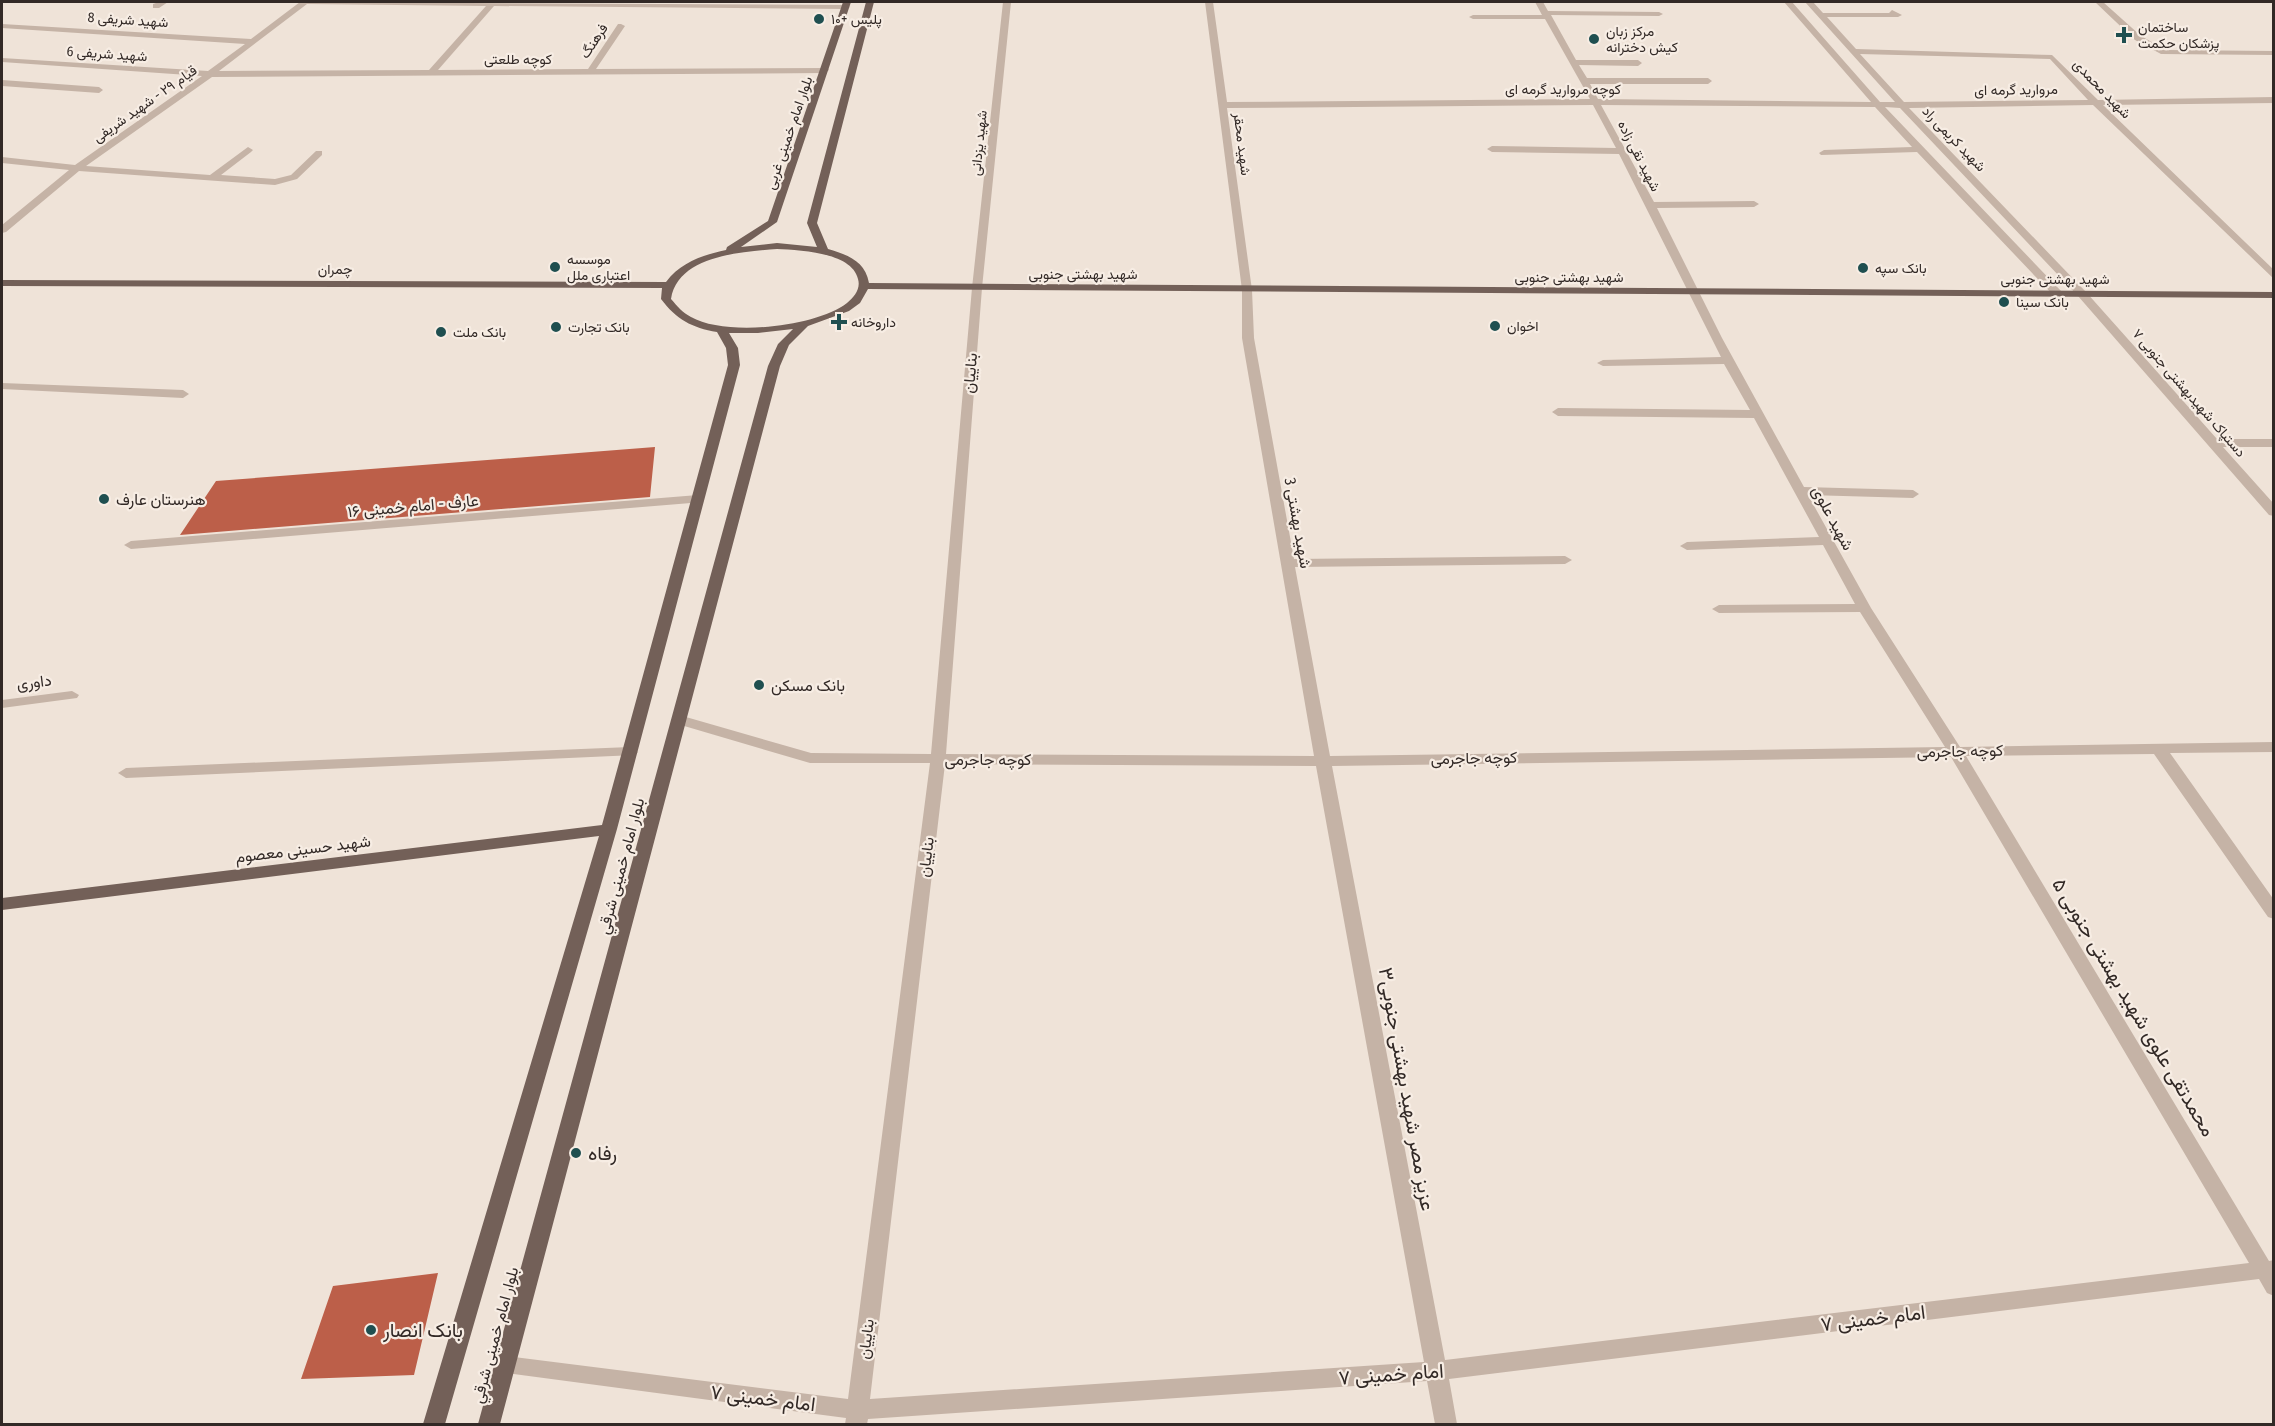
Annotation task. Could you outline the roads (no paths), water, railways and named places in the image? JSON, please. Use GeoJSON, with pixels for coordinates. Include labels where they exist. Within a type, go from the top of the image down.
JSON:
{"type":"FeatureCollection","features":[{"type":"Feature","properties":{"kind":"main road"},"geometry":{"type":"LineString","coordinates":[[824,251],[812,223],[870,2]]}},
{"type":"Feature","properties":{"kind":"main road","name":"بلوار امام خمینی غربی"},"geometry":{"type":"LineString","coordinates":[[727,252],[772,222],[847,4]]}},
{"type":"Feature","properties":{"kind":"main road"},"geometry":{"type":"LineString","coordinates":[[777,246],[824,251],[856,265],[864,275],[865,286],[859,297],[846,308],[803,325],[748,331],[721,329],[694,322],[675,312],[666,299],[668,285],[681,272],[701,261],[727,252],[777,246]]}},
{"type":"Feature","properties":{"kind":"main road","name":"چمران"},"geometry":{"type":"LineString","coordinates":[[2,283],[668,285]]}},
{"type":"Feature","properties":{"kind":"main road","name":"شهید بهشتی جنوبی"},"geometry":{"type":"LineString","coordinates":[[865,286],[2274,295]]}},
{"type":"Feature","properties":{"kind":"main road","name":"بلوار امام خمینی شرقي"},"geometry":{"type":"LineString","coordinates":[[489,1425],[774,366],[784,345],[803,325]]}},
{"type":"Feature","properties":{"kind":"main road","name":"بلوار امام خمینی شرقي"},"geometry":{"type":"LineString","coordinates":[[434,1425],[609,829],[735,365],[732,348],[721,329]]}},
{"type":"Feature","properties":{"kind":"main road","name":"شهید حسینی معصوم"},"geometry":{"type":"LineString","coordinates":[[2,904],[609,829]]}},
{"type":"Feature","properties":{"kind":"street"},"geometry":{"type":"LineString","coordinates":[[305,2],[847,4]]}},
{"type":"Feature","properties":{"kind":"street","name":"قیام ۲۹ - شهید شریفی"},"geometry":{"type":"LineString","coordinates":[[2,230],[77,168],[210,74],[305,2]]}},
{"type":"Feature","properties":{"kind":"street","name":"شهید یزدانی"},"geometry":{"type":"LineString","coordinates":[[977,288],[1007,2]]}},
{"type":"Feature","properties":{"kind":"street","name":"شهید محقر"},"geometry":{"type":"LineString","coordinates":[[1209,2],[1247,290]]}},
{"type":"Feature","properties":{"kind":"street","name":"شهید نقی زاده"},"geometry":{"type":"LineString","coordinates":[[1539,2],[1596,102],[1695,292]]}},
{"type":"Feature","properties":{"kind":"street","name":"شهید کریمی راد"},"geometry":{"type":"LineString","coordinates":[[1788,2],[1877,104],[2058,294]]}},
{"type":"Feature","properties":{"kind":"street","name":"شهید کریمی راد"},"geometry":{"type":"LineString","coordinates":[[1809,2],[1902,105],[2082,294]]}},
{"type":"Feature","properties":{"kind":"street"},"geometry":{"type":"LineString","coordinates":[[2099,2],[2138,38],[2164,52],[2274,52]]}},
{"type":"Feature","properties":{"kind":"street"},"geometry":{"type":"LineString","coordinates":[[432,73],[492,4]]}},
{"type":"Feature","properties":{"kind":"street"},"geometry":{"type":"LineString","coordinates":[[1821,15],[1898,15],[1892,12]]}},
{"type":"Feature","properties":{"kind":"street"},"geometry":{"type":"LineString","coordinates":[[1473,17],[1659,14]]}},
{"type":"Feature","properties":{"kind":"street","name":"شهید شریفی 8"},"geometry":{"type":"LineString","coordinates":[[2,26],[253,42]]}},
{"type":"Feature","properties":{"kind":"street","name":"فرهنگ"},"geometry":{"type":"LineString","coordinates":[[590,72],[621,26]]}},
{"type":"Feature","properties":{"kind":"street","name":"شهید محمدی"},"geometry":{"type":"LineString","coordinates":[[1855,51],[2052,57],[2095,102],[2274,276]]}},
{"type":"Feature","properties":{"kind":"street","name":"شهید شریفی 6"},"geometry":{"type":"LineString","coordinates":[[2,60],[210,74]]}},
{"type":"Feature","properties":{"kind":"street"},"geometry":{"type":"LineString","coordinates":[[1574,62],[1638,63]]}},
{"type":"Feature","properties":{"kind":"street","name":"کوچه طلعتی"},"geometry":{"type":"LineString","coordinates":[[210,74],[825,70]]}},
{"type":"Feature","properties":{"kind":"street"},"geometry":{"type":"LineString","coordinates":[[1584,81],[1708,81]]}},
{"type":"Feature","properties":{"kind":"street"},"geometry":{"type":"LineString","coordinates":[[2,83],[99,90]]}},
{"type":"Feature","properties":{"kind":"street","name":"مروارید گرمه ای"},"geometry":{"type":"LineString","coordinates":[[1902,105],[2274,100]]}},
{"type":"Feature","properties":{"kind":"street","name":"کوچه مروارید گرمه ای"},"geometry":{"type":"LineString","coordinates":[[1224,105],[1596,102],[1902,105]]}},
{"type":"Feature","properties":{"kind":"street"},"geometry":{"type":"LineString","coordinates":[[1492,149],[1622,152]]}},
{"type":"Feature","properties":{"kind":"street"},"geometry":{"type":"LineString","coordinates":[[1824,153],[1920,149]]}},
{"type":"Feature","properties":{"kind":"street"},"geometry":{"type":"LineString","coordinates":[[211,178],[248,150]]}},
{"type":"Feature","properties":{"kind":"street"},"geometry":{"type":"LineString","coordinates":[[2,160],[77,168],[281,181],[294,177],[319,153]]}},
{"type":"Feature","properties":{"kind":"street"},"geometry":{"type":"LineString","coordinates":[[1650,205],[1754,204]]}},
{"type":"Feature","properties":{"kind":"street","name":"بناییان"},"geometry":{"type":"LineString","coordinates":[[857,1417],[938,758],[977,288]]}},
{"type":"Feature","properties":{"kind":"street","name":"شهید بهشتی 3"},"geometry":{"type":"LineString","coordinates":[[1247,290],[1248,338],[1323,761]]}},
{"type":"Feature","properties":{"kind":"street","name":"شهید علوی"},"geometry":{"type":"LineString","coordinates":[[1695,292],[1728,360],[1864,608],[1955,750]]}},
{"type":"Feature","properties":{"kind":"street","name":"دستپاک شهیدبهشتی جنوبی ۷"},"geometry":{"type":"LineString","coordinates":[[2082,294],[2274,512]]}},
{"type":"Feature","properties":{"kind":"street"},"geometry":{"type":"LineString","coordinates":[[1603,363],[1728,360]]}},
{"type":"Feature","properties":{"kind":"street"},"geometry":{"type":"LineString","coordinates":[[2,386],[183,394]]}},
{"type":"Feature","properties":{"kind":"street"},"geometry":{"type":"LineString","coordinates":[[1558,412],[1758,414]]}},
{"type":"Feature","properties":{"kind":"street"},"geometry":{"type":"LineString","coordinates":[[2213,443],[2274,443]]}},
{"type":"Feature","properties":{"kind":"street"},"geometry":{"type":"LineString","coordinates":[[1801,492],[1913,494]]}},
{"type":"Feature","properties":{"kind":"street","name":"عارف - امام خمینی ۱۶"},"geometry":{"type":"LineString","coordinates":[[131,545],[698,500]]}},
{"type":"Feature","properties":{"kind":"street"},"geometry":{"type":"LineString","coordinates":[[1687,546],[1826,540]]}},
{"type":"Feature","properties":{"kind":"street"},"geometry":{"type":"LineString","coordinates":[[1288,563],[1565,560]]}},
{"type":"Feature","properties":{"kind":"street"},"geometry":{"type":"LineString","coordinates":[[1719,609],[1864,608]]}},
{"type":"Feature","properties":{"kind":"street","name":"داوری"},"geometry":{"type":"LineString","coordinates":[[2,704],[72,695]]}},
{"type":"Feature","properties":{"kind":"street","name":"کوچه جاجرمی"},"geometry":{"type":"LineString","coordinates":[[679,720],[810,758],[1323,761],[2274,747]]}},
{"type":"Feature","properties":{"kind":"street"},"geometry":{"type":"LineString","coordinates":[[2158,748],[2274,913]]}},
{"type":"Feature","properties":{"kind":"street","name":"محمدتقی علوی شهید بهشتی جنوبی ۵"},"geometry":{"type":"LineString","coordinates":[[1955,750],[2270,1275]]}},
{"type":"Feature","properties":{"kind":"street"},"geometry":{"type":"LineString","coordinates":[[126,773],[630,752]]}},
{"type":"Feature","properties":{"kind":"street","name":"عزیز مصر شهید بهشتی جنوبی۳"},"geometry":{"type":"LineString","coordinates":[[1323,761],[1446,1425]]}},
{"type":"Feature","properties":{"kind":"street","name":"امام خمینی ۷"},"geometry":{"type":"LineString","coordinates":[[506,1365],[857,1417],[1436,1371],[2270,1275]]}},
{"type":"Feature","properties":{"kind":"place","name":"پلیس +۱۰"},"geometry":{"type":"Point","coordinates":[819,19]}},
{"type":"Feature","properties":{"kind":"place","name":"ساختمان پزشکان حکمت"},"geometry":{"type":"Point","coordinates":[2124,35]}},
{"type":"Feature","properties":{"kind":"place","name":"مرکز زبان کیش دخترانه"},"geometry":{"type":"Point","coordinates":[1594,39]}},
{"type":"Feature","properties":{"kind":"place","name":"موسسه اعتباری ملل"},"geometry":{"type":"Point","coordinates":[555,267]}},
{"type":"Feature","properties":{"kind":"place","name":"بانک سپه"},"geometry":{"type":"Point","coordinates":[1863,268]}},
{"type":"Feature","properties":{"kind":"place","name":"بانک سینا"},"geometry":{"type":"Point","coordinates":[2004,302]}},
{"type":"Feature","properties":{"kind":"place","name":"داروخانه"},"geometry":{"type":"Point","coordinates":[839,322]}},
{"type":"Feature","properties":{"kind":"place","name":"اخوان"},"geometry":{"type":"Point","coordinates":[1495,326]}},
{"type":"Feature","properties":{"kind":"place","name":"بانک تجارت"},"geometry":{"type":"Point","coordinates":[556,327]}},
{"type":"Feature","properties":{"kind":"place","name":"بانک ملت"},"geometry":{"type":"Point","coordinates":[441,332]}},
{"type":"Feature","properties":{"kind":"place","name":"هنرستان عارف"},"geometry":{"type":"Point","coordinates":[104,499]}},
{"type":"Feature","properties":{"kind":"place","name":"بانک مسکن"},"geometry":{"type":"Point","coordinates":[759,685]}},
{"type":"Feature","properties":{"kind":"place","name":"رفاه"},"geometry":{"type":"Point","coordinates":[576,1153]}},
{"type":"Feature","properties":{"kind":"place","name":"بانک انصار"},"geometry":{"type":"Point","coordinates":[371,1330]}}]}
